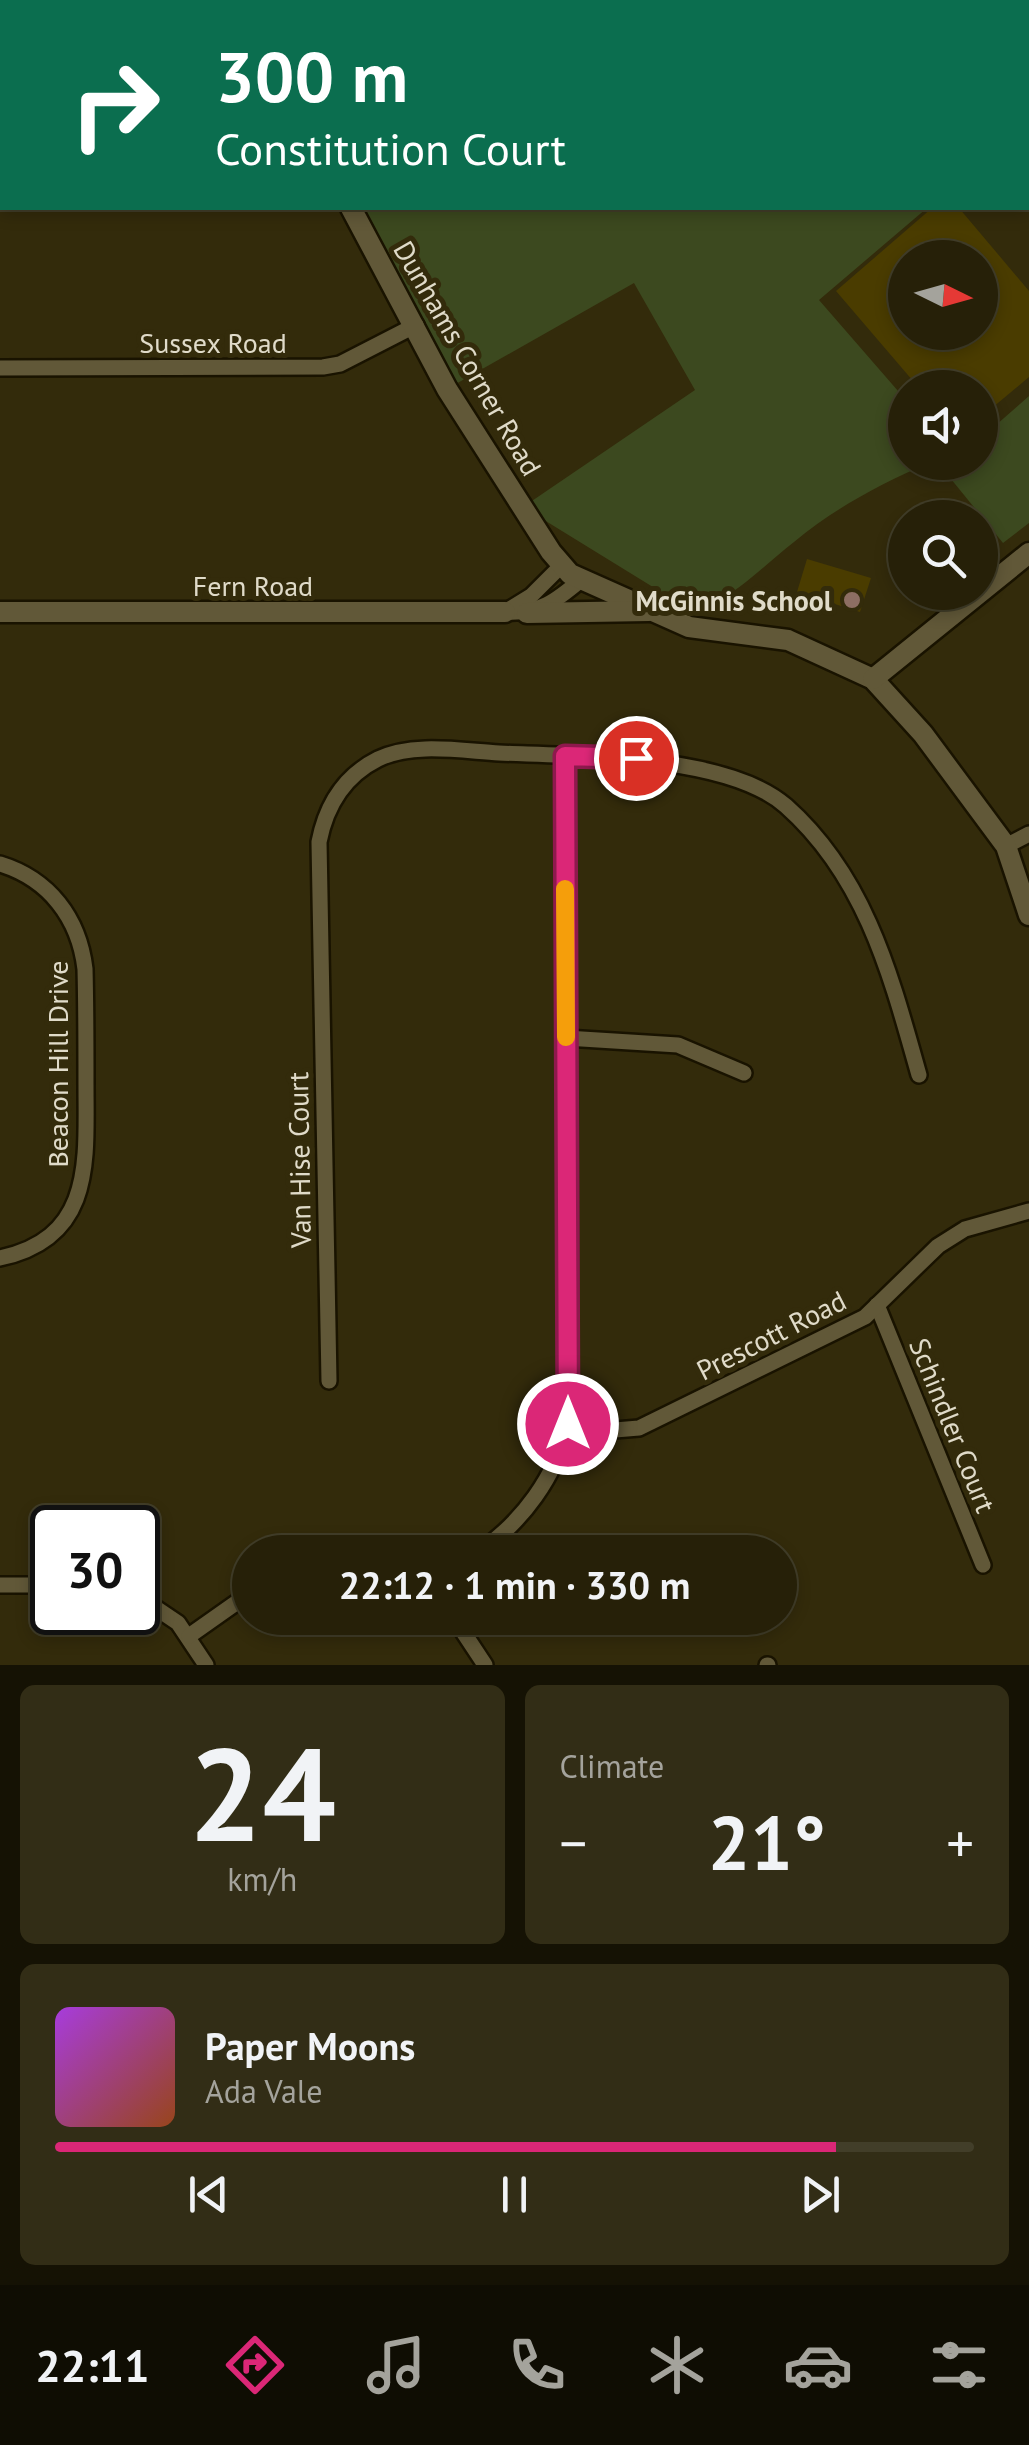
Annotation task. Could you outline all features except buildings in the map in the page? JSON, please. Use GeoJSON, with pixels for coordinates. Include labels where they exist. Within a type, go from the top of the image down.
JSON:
{"type":"FeatureCollection","features":[{"type":"Feature","properties":{"kind":"street","name":"Dunhams Corner Road"},"geometry":{"type":"LineString","coordinates":[[351,210],[448,389],[562,565],[582,579],[689,626],[788,640],[873,679],[924,734],[1006,846],[1029,915]]}},
{"type":"Feature","properties":{"kind":"street","name":"Sussex Road"},"geometry":{"type":"LineString","coordinates":[[0,368],[322,367],[340,364],[416,325]]}},
{"type":"Feature","properties":{"kind":"street"},"geometry":{"type":"LineString","coordinates":[[873,679],[1029,553]]}},
{"type":"Feature","properties":{"kind":"street"},"geometry":{"type":"LineString","coordinates":[[505,612],[531,596],[562,565]]}},
{"type":"Feature","properties":{"kind":"street"},"geometry":{"type":"LineString","coordinates":[[527,613],[551,606],[582,579]]}},
{"type":"Feature","properties":{"kind":"street"},"geometry":{"type":"LineString","coordinates":[[527,613],[649,610]]}},
{"type":"Feature","properties":{"kind":"street","name":"Fern Road"},"geometry":{"type":"LineString","coordinates":[[0,612],[527,613]]}},
{"type":"Feature","properties":{"kind":"street","name":"Van Hise Court"},"geometry":{"type":"LineString","coordinates":[[329,1382],[319,842],[324,815],[353,776],[377,760],[398,752],[636,758],[710,773],[767,791],[816,838],[875,929],[919,1075]]}},
{"type":"Feature","properties":{"kind":"street"},"geometry":{"type":"LineString","coordinates":[[498,1535],[530,1506],[553,1468],[568,1424],[565,756]]}},
{"type":"Feature","properties":{"kind":"street"},"geometry":{"type":"LineString","coordinates":[[1006,846],[1029,834]]}},
{"type":"Feature","properties":{"kind":"street","name":"Beacon Hill Drive"},"geometry":{"type":"LineString","coordinates":[[0,864],[32,878],[50,893],[72,922],[81,944],[86,1117],[85,1172],[76,1202],[42,1242],[0,1258]]}},
{"type":"Feature","properties":{"kind":"street"},"geometry":{"type":"LineString","coordinates":[[566,1038],[678,1045],[744,1073]]}},
{"type":"Feature","properties":{"kind":"street","name":"Prescott Road"},"geometry":{"type":"LineString","coordinates":[[568,1424],[615,1430],[639,1428],[820,1342],[877,1305],[938,1246],[965,1229],[1029,1211]]}},
{"type":"Feature","properties":{"kind":"street","name":"Schindler Court"},"geometry":{"type":"LineString","coordinates":[[877,1305],[983,1564]]}},
{"type":"Feature","properties":{"kind":"street"},"geometry":{"type":"LineString","coordinates":[[0,1585],[30,1586]]}},
{"type":"Feature","properties":{"kind":"street"},"geometry":{"type":"LineString","coordinates":[[189,1636],[232,1606]]}},
{"type":"Feature","properties":{"kind":"street"},"geometry":{"type":"LineString","coordinates":[[160,1609],[189,1636],[206,1665]]}},
{"type":"Feature","properties":{"kind":"street"},"geometry":{"type":"LineString","coordinates":[[466,1635],[486,1665]]}},
{"type":"Feature","properties":{"kind":"green space"},"geometry":{"type":"Polygon","coordinates":[[[354,210],[925,210],[819,300],[888,379],[888,480],[893,480],[810,530],[713,604],[661,592],[523,507],[695,390],[634,283],[447,389],[354,210]]]}},
{"type":"Feature","properties":{"kind":"green space"},"geometry":{"type":"Polygon","coordinates":[[[1029,396],[1029,523],[1003,543],[998,537],[998,500],[968,500],[952,480],[998,480],[998,423],[1029,396]]]}},
{"type":"Feature","properties":{"kind":"slow traffic"},"geometry":{"type":"LineString","coordinates":[[565,889],[566,1037]]}},
{"type":"Feature","properties":{"kind":"place","name":"McGinnis School"},"geometry":{"type":"Point","coordinates":[852,600]}},
{"type":"Feature","properties":{"kind":"route"},"geometry":{"type":"LineString","coordinates":[[568,1424],[565,756],[636,758]]}}]}
